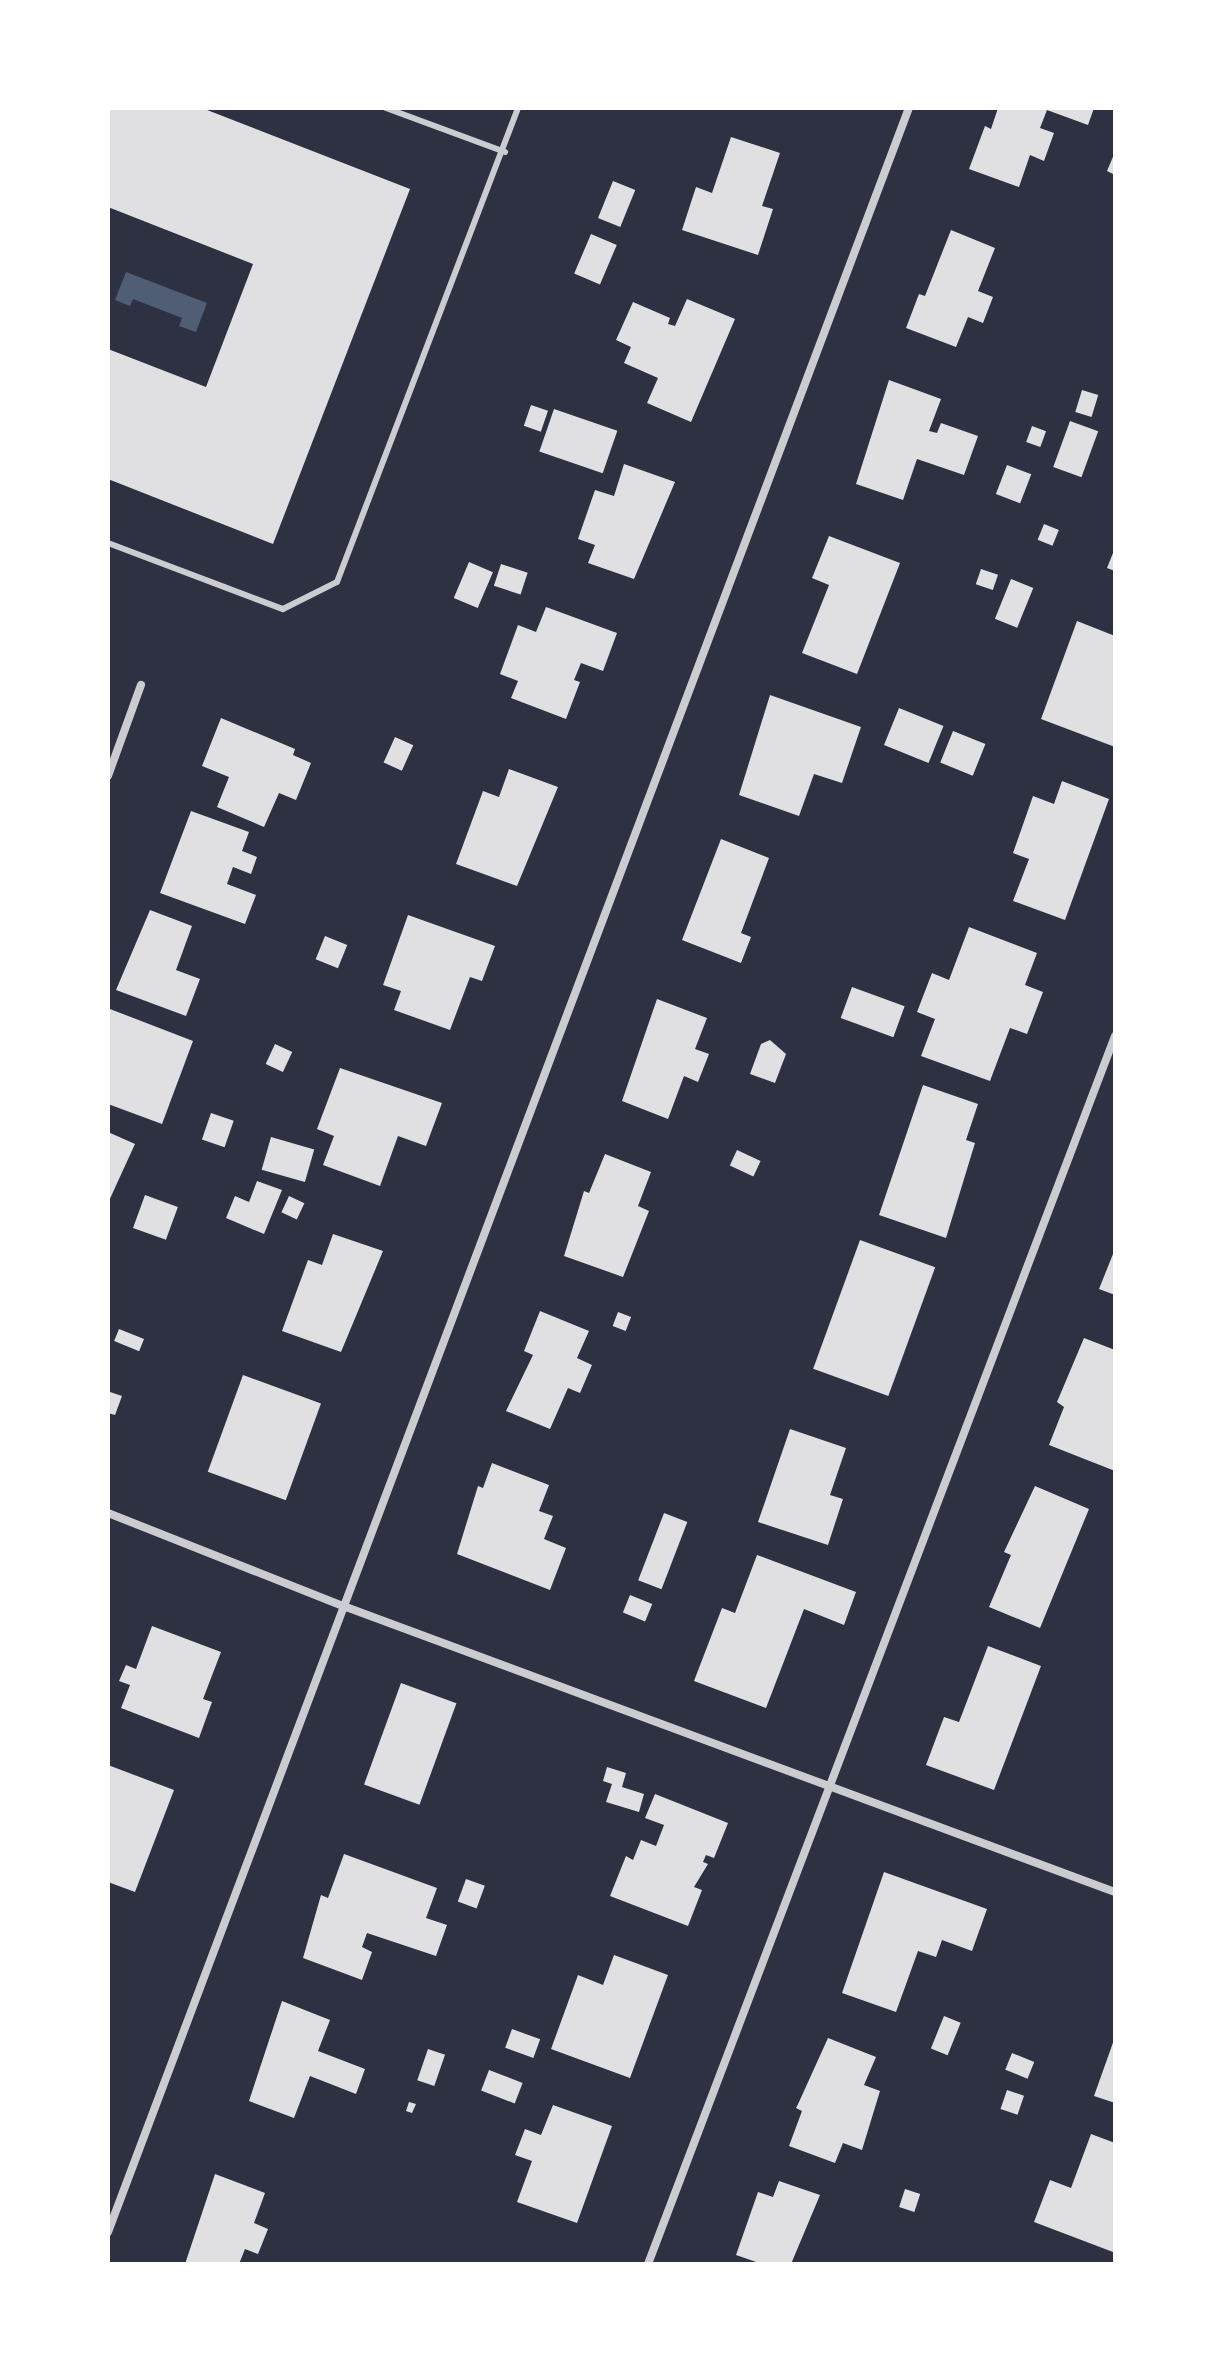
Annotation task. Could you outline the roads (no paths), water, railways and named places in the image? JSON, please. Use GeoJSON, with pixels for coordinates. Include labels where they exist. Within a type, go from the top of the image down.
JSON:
{"type":"FeatureCollection","features":[{"type":"Feature","properties":{"kind":"street"},"geometry":{"type":"LineString","coordinates":[[108,2232],[346,1607],[590,943],[909,108]]}},
{"type":"Feature","properties":{"kind":"street"},"geometry":{"type":"LineString","coordinates":[[108,776],[141,685]]}},
{"type":"Feature","properties":{"kind":"street"},"geometry":{"type":"LineString","coordinates":[[648,2264],[1115,1036]]}},
{"type":"Feature","properties":{"kind":"street"},"geometry":{"type":"LineString","coordinates":[[108,1513],[346,1607],[1115,1892]]}},
{"type":"Feature","properties":{"kind":"lane"},"geometry":{"type":"LineString","coordinates":[[386,108],[505,152]]}},
{"type":"Feature","properties":{"kind":"lane"},"geometry":{"type":"LineString","coordinates":[[108,543],[283,609],[337,582],[505,152],[518,108]]}},
{"type":"Feature","properties":{"kind":"water"},"geometry":{"type":"Polygon","coordinates":[[[126,272],[207,303],[196,332],[179,326],[182,318],[133,299],[130,306],[115,300],[126,272]]]}}]}
